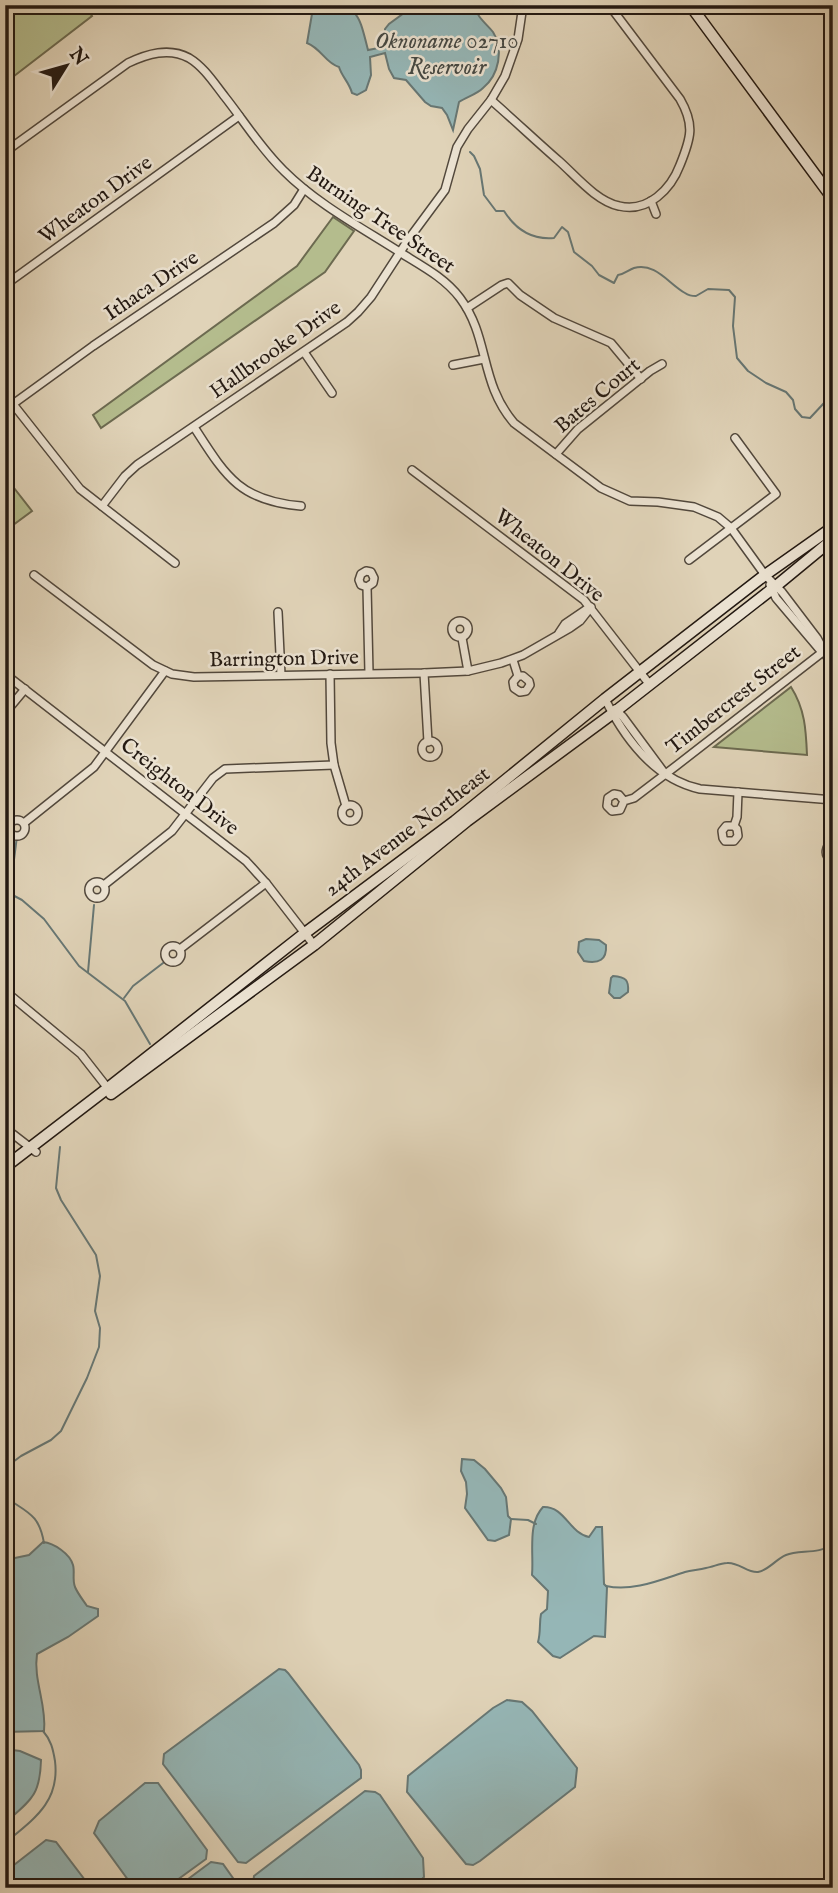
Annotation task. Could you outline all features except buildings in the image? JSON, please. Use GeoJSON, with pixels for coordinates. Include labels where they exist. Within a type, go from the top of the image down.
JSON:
{"type":"FeatureCollection","features":[{"type":"Feature","properties":{"kind":"street","name":"Hallbrooke Drive"},"geometry":{"type":"LineString","coordinates":[[102,506],[130,472],[304,352],[358,312],[375,292],[445,190],[457,147],[505,76],[514,53],[523,5]]}},
{"type":"Feature","properties":{"kind":"street"},"geometry":{"type":"LineString","coordinates":[[491,100],[598,195],[616,205],[637,206],[651,201],[671,185],[677,173],[689,142],[690,120],[680,99],[610,5]]}},
{"type":"Feature","properties":{"kind":"street"},"geometry":{"type":"LineString","coordinates":[[690,5],[833,199]]}},
{"type":"Feature","properties":{"kind":"street","name":"Burning Tree Street"},"geometry":{"type":"LineString","coordinates":[[5,152],[128,63],[144,56],[166,52],[188,57],[205,70],[282,169],[304,189],[442,279],[455,292],[475,323],[494,393],[514,423],[601,488],[630,501],[694,507],[718,517],[731,528],[774,588],[776,598],[833,668]]}},
{"type":"Feature","properties":{"kind":"street","name":"Wheaton Drive"},"geometry":{"type":"LineString","coordinates":[[5,285],[239,116]]}},
{"type":"Feature","properties":{"kind":"street","name":"Ithaca Drive"},"geometry":{"type":"LineString","coordinates":[[13,404],[274,223],[293,205],[304,189]]}},
{"type":"Feature","properties":{"kind":"street"},"geometry":{"type":"LineString","coordinates":[[651,201],[656,214]]}},
{"type":"Feature","properties":{"kind":"street"},"geometry":{"type":"LineString","coordinates":[[467,308],[508,283],[520,295],[554,318],[611,343],[641,379]]}},
{"type":"Feature","properties":{"kind":"street"},"geometry":{"type":"LineString","coordinates":[[304,352],[332,393]]}},
{"type":"Feature","properties":{"kind":"street"},"geometry":{"type":"LineString","coordinates":[[453,365],[484,359]]}},
{"type":"Feature","properties":{"kind":"street","name":"Bates Court"},"geometry":{"type":"LineString","coordinates":[[556,454],[578,429],[662,364]]}},
{"type":"Feature","properties":{"kind":"street"},"geometry":{"type":"LineString","coordinates":[[5,394],[74,482],[175,563]]}},
{"type":"Feature","properties":{"kind":"street"},"geometry":{"type":"LineString","coordinates":[[194,427],[227,475],[243,489],[261,499],[301,506]]}},
{"type":"Feature","properties":{"kind":"street"},"geometry":{"type":"LineString","coordinates":[[690,560],[776,494],[735,438]]}},
{"type":"Feature","properties":{"kind":"street","name":"Wheaton Drive"},"geometry":{"type":"LineString","coordinates":[[412,470],[576,594],[590,607],[650,684]]}},
{"type":"Feature","properties":{"kind":"street","name":"24th Avenue Northeast"},"geometry":{"type":"LineString","coordinates":[[5,1176],[33,1150],[304,933],[455,821],[605,699],[765,575],[833,527]]}},
{"type":"Feature","properties":{"kind":"street","name":"24th Avenue Northeast"},"geometry":{"type":"LineString","coordinates":[[110,1091],[314,945],[467,821],[614,712],[833,539]]}},
{"type":"Feature","properties":{"kind":"street","name":"Barrington Drive"},"geometry":{"type":"LineString","coordinates":[[34,575],[153,665],[183,676],[468,671],[513,660],[558,634],[565,624],[590,607]]}},
{"type":"Feature","properties":{"kind":"street"},"geometry":{"type":"LineString","coordinates":[[367,587],[369,673]]}},
{"type":"Feature","properties":{"kind":"street"},"geometry":{"type":"LineString","coordinates":[[278,612],[281,675]]}},
{"type":"Feature","properties":{"kind":"street"},"geometry":{"type":"LineString","coordinates":[[462,638],[468,671]]}},
{"type":"Feature","properties":{"kind":"street","name":"Timbercrest Street"},"geometry":{"type":"LineString","coordinates":[[624,801],[634,798],[665,775],[833,644]]}},
{"type":"Feature","properties":{"kind":"street"},"geometry":{"type":"LineString","coordinates":[[513,660],[518,676]]}},
{"type":"Feature","properties":{"kind":"street"},"geometry":{"type":"LineString","coordinates":[[24,823],[88,772],[165,671]]}},
{"type":"Feature","properties":{"kind":"street"},"geometry":{"type":"LineString","coordinates":[[424,673],[428,742]]}},
{"type":"Feature","properties":{"kind":"street","name":"Creighton Drive"},"geometry":{"type":"LineString","coordinates":[[5,674],[246,861],[314,945]]}},
{"type":"Feature","properties":{"kind":"street"},"geometry":{"type":"LineString","coordinates":[[330,674],[331,743],[334,765],[346,806]]}},
{"type":"Feature","properties":{"kind":"street"},"geometry":{"type":"LineString","coordinates":[[5,713],[25,689]]}},
{"type":"Feature","properties":{"kind":"street"},"geometry":{"type":"LineString","coordinates":[[605,699],[614,712],[616,722],[652,766],[689,787],[832,800],[829,838],[832,844],[826,853],[833,861]]}},
{"type":"Feature","properties":{"kind":"street"},"geometry":{"type":"LineString","coordinates":[[104,885],[165,837],[213,778],[225,769],[334,765]]}},
{"type":"Feature","properties":{"kind":"street"},"geometry":{"type":"LineString","coordinates":[[734,826],[738,792]]}},
{"type":"Feature","properties":{"kind":"street"},"geometry":{"type":"LineString","coordinates":[[180,949],[266,883]]}},
{"type":"Feature","properties":{"kind":"street"},"geometry":{"type":"LineString","coordinates":[[5,991],[82,1054],[110,1091]]}},
{"type":"Feature","properties":{"kind":"street"},"geometry":{"type":"LineString","coordinates":[[5,1128],[33,1150]]}},
{"type":"Feature","properties":{"kind":"street","name":"24th Avenue Northeast"},"geometry":{"type":"LineString","coordinates":[[5,1167],[33,1150]]}},
{"type":"Feature","properties":{"kind":"green space"},"geometry":{"type":"Polygon","coordinates":[[[5,5],[84,5],[92,16],[5,83],[5,5]]]}},
{"type":"Feature","properties":{"kind":"green space"},"geometry":{"type":"Polygon","coordinates":[[[333,217],[354,231],[325,272],[101,428],[93,415],[297,266],[333,217]]]}},
{"type":"Feature","properties":{"kind":"green space"},"geometry":{"type":"Polygon","coordinates":[[[7,479],[32,511],[5,531],[5,480],[7,479]]]}},
{"type":"Feature","properties":{"kind":"green space"},"geometry":{"type":"Polygon","coordinates":[[[791,687],[802,712],[807,755],[714,747],[791,687]]]}},
{"type":"Feature","properties":{"kind":"water","name":"Oknoname 02710 Reservoir"},"geometry":{"type":"Polygon","coordinates":[[[315,5],[340,6],[354,12],[362,26],[368,50],[384,47],[385,29],[415,5],[475,5],[479,16],[496,39],[499,54],[496,69],[483,88],[459,102],[453,130],[442,108],[425,102],[406,80],[394,78],[385,53],[370,57],[371,75],[366,90],[357,95],[352,93],[339,67],[307,43],[315,5]]]}},
{"type":"Feature","properties":{"kind":"water"},"geometry":{"type":"Polygon","coordinates":[[[586,939],[599,940],[606,945],[601,960],[584,961],[578,952],[579,942],[586,939]]]}},
{"type":"Feature","properties":{"kind":"water"},"geometry":{"type":"Polygon","coordinates":[[[613,976],[624,978],[628,985],[628,992],[620,998],[614,998],[609,993],[613,976]]]}},
{"type":"Feature","properties":{"kind":"water"},"geometry":{"type":"Polygon","coordinates":[[[462,1459],[474,1460],[501,1488],[511,1519],[509,1535],[495,1541],[488,1540],[465,1508],[467,1494],[461,1471],[462,1459]]]}},
{"type":"Feature","properties":{"kind":"water"},"geometry":{"type":"Polygon","coordinates":[[[543,1507],[557,1511],[582,1535],[589,1537],[596,1527],[602,1527],[604,1584],[607,1587],[605,1637],[594,1636],[560,1658],[553,1656],[538,1642],[541,1614],[547,1609],[548,1591],[532,1575],[532,1540],[535,1522],[543,1507]]]}},
{"type":"Feature","properties":{"kind":"water"},"geometry":{"type":"Polygon","coordinates":[[[43,1542],[57,1547],[69,1557],[73,1565],[76,1590],[87,1606],[98,1609],[98,1616],[37,1654],[44,1731],[5,1732],[5,1560],[29,1555],[43,1542]]]}},
{"type":"Feature","properties":{"kind":"water"},"geometry":{"type":"Polygon","coordinates":[[[279,1669],[288,1673],[359,1765],[361,1778],[246,1863],[238,1862],[163,1764],[164,1754],[279,1669]]]}},
{"type":"Feature","properties":{"kind":"water"},"geometry":{"type":"Polygon","coordinates":[[[507,1700],[522,1702],[532,1711],[577,1768],[575,1787],[480,1861],[473,1865],[466,1864],[407,1792],[408,1776],[493,1708],[507,1700]]]}},
{"type":"Feature","properties":{"kind":"water"},"geometry":{"type":"Polygon","coordinates":[[[5,1749],[20,1751],[41,1760],[36,1790],[5,1823],[5,1749]]]}},
{"type":"Feature","properties":{"kind":"water"},"geometry":{"type":"Polygon","coordinates":[[[145,1783],[158,1783],[207,1850],[206,1859],[166,1888],[134,1888],[94,1833],[99,1821],[145,1783]]]}},
{"type":"Feature","properties":{"kind":"water"},"geometry":{"type":"Polygon","coordinates":[[[365,1791],[380,1795],[423,1858],[424,1877],[415,1887],[258,1888],[253,1884],[254,1876],[365,1791]]]}},
{"type":"Feature","properties":{"kind":"water"},"geometry":{"type":"Polygon","coordinates":[[[46,1840],[56,1842],[91,1888],[5,1888],[5,1872],[46,1840]]]}},
{"type":"Feature","properties":{"kind":"water"},"geometry":{"type":"Polygon","coordinates":[[[211,1862],[223,1864],[240,1888],[176,1888],[211,1862]]]}},
{"type":"Feature","properties":{"kind":"waterway"},"geometry":{"type":"LineString","coordinates":[[302,5],[314,14]]}},
{"type":"Feature","properties":{"kind":"waterway"},"geometry":{"type":"LineString","coordinates":[[470,152],[480,169],[484,195],[496,211],[504,211],[519,228],[539,237],[554,238],[562,227],[568,232],[574,252],[599,275],[614,283],[618,275],[642,267],[655,271],[686,294],[696,296],[708,289],[729,290],[735,297],[733,326],[737,358],[748,371],[786,392],[802,417],[810,418],[824,403],[833,405]]}},
{"type":"Feature","properties":{"kind":"waterway"},"geometry":{"type":"LineString","coordinates":[[833,422],[829,427],[826,442],[833,453]]}},
{"type":"Feature","properties":{"kind":"waterway"},"geometry":{"type":"LineString","coordinates":[[10,891],[17,836]]}},
{"type":"Feature","properties":{"kind":"waterway"},"geometry":{"type":"LineString","coordinates":[[5,891],[22,900],[44,919],[79,966],[125,1001],[150,1044]]}},
{"type":"Feature","properties":{"kind":"waterway"},"geometry":{"type":"LineString","coordinates":[[88,972],[94,905]]}},
{"type":"Feature","properties":{"kind":"waterway"},"geometry":{"type":"LineString","coordinates":[[124,998],[133,986],[167,960]]}},
{"type":"Feature","properties":{"kind":"waterway"},"geometry":{"type":"LineString","coordinates":[[5,1468],[61,1431],[99,1347],[100,1328],[95,1311],[100,1276],[96,1255],[56,1188],[60,1147]]}},
{"type":"Feature","properties":{"kind":"waterway"},"geometry":{"type":"LineString","coordinates":[[5,1497],[36,1520],[44,1543]]}},
{"type":"Feature","properties":{"kind":"waterway"},"geometry":{"type":"LineString","coordinates":[[511,1519],[528,1520],[536,1524]]}},
{"type":"Feature","properties":{"kind":"waterway"},"geometry":{"type":"LineString","coordinates":[[606,1586],[636,1586],[724,1563],[758,1572],[786,1555],[821,1550],[833,1545]]}},
{"type":"Feature","properties":{"kind":"waterway"},"geometry":{"type":"LineString","coordinates":[[5,1843],[43,1808],[53,1788],[54,1757],[50,1741],[43,1731]]}}]}
